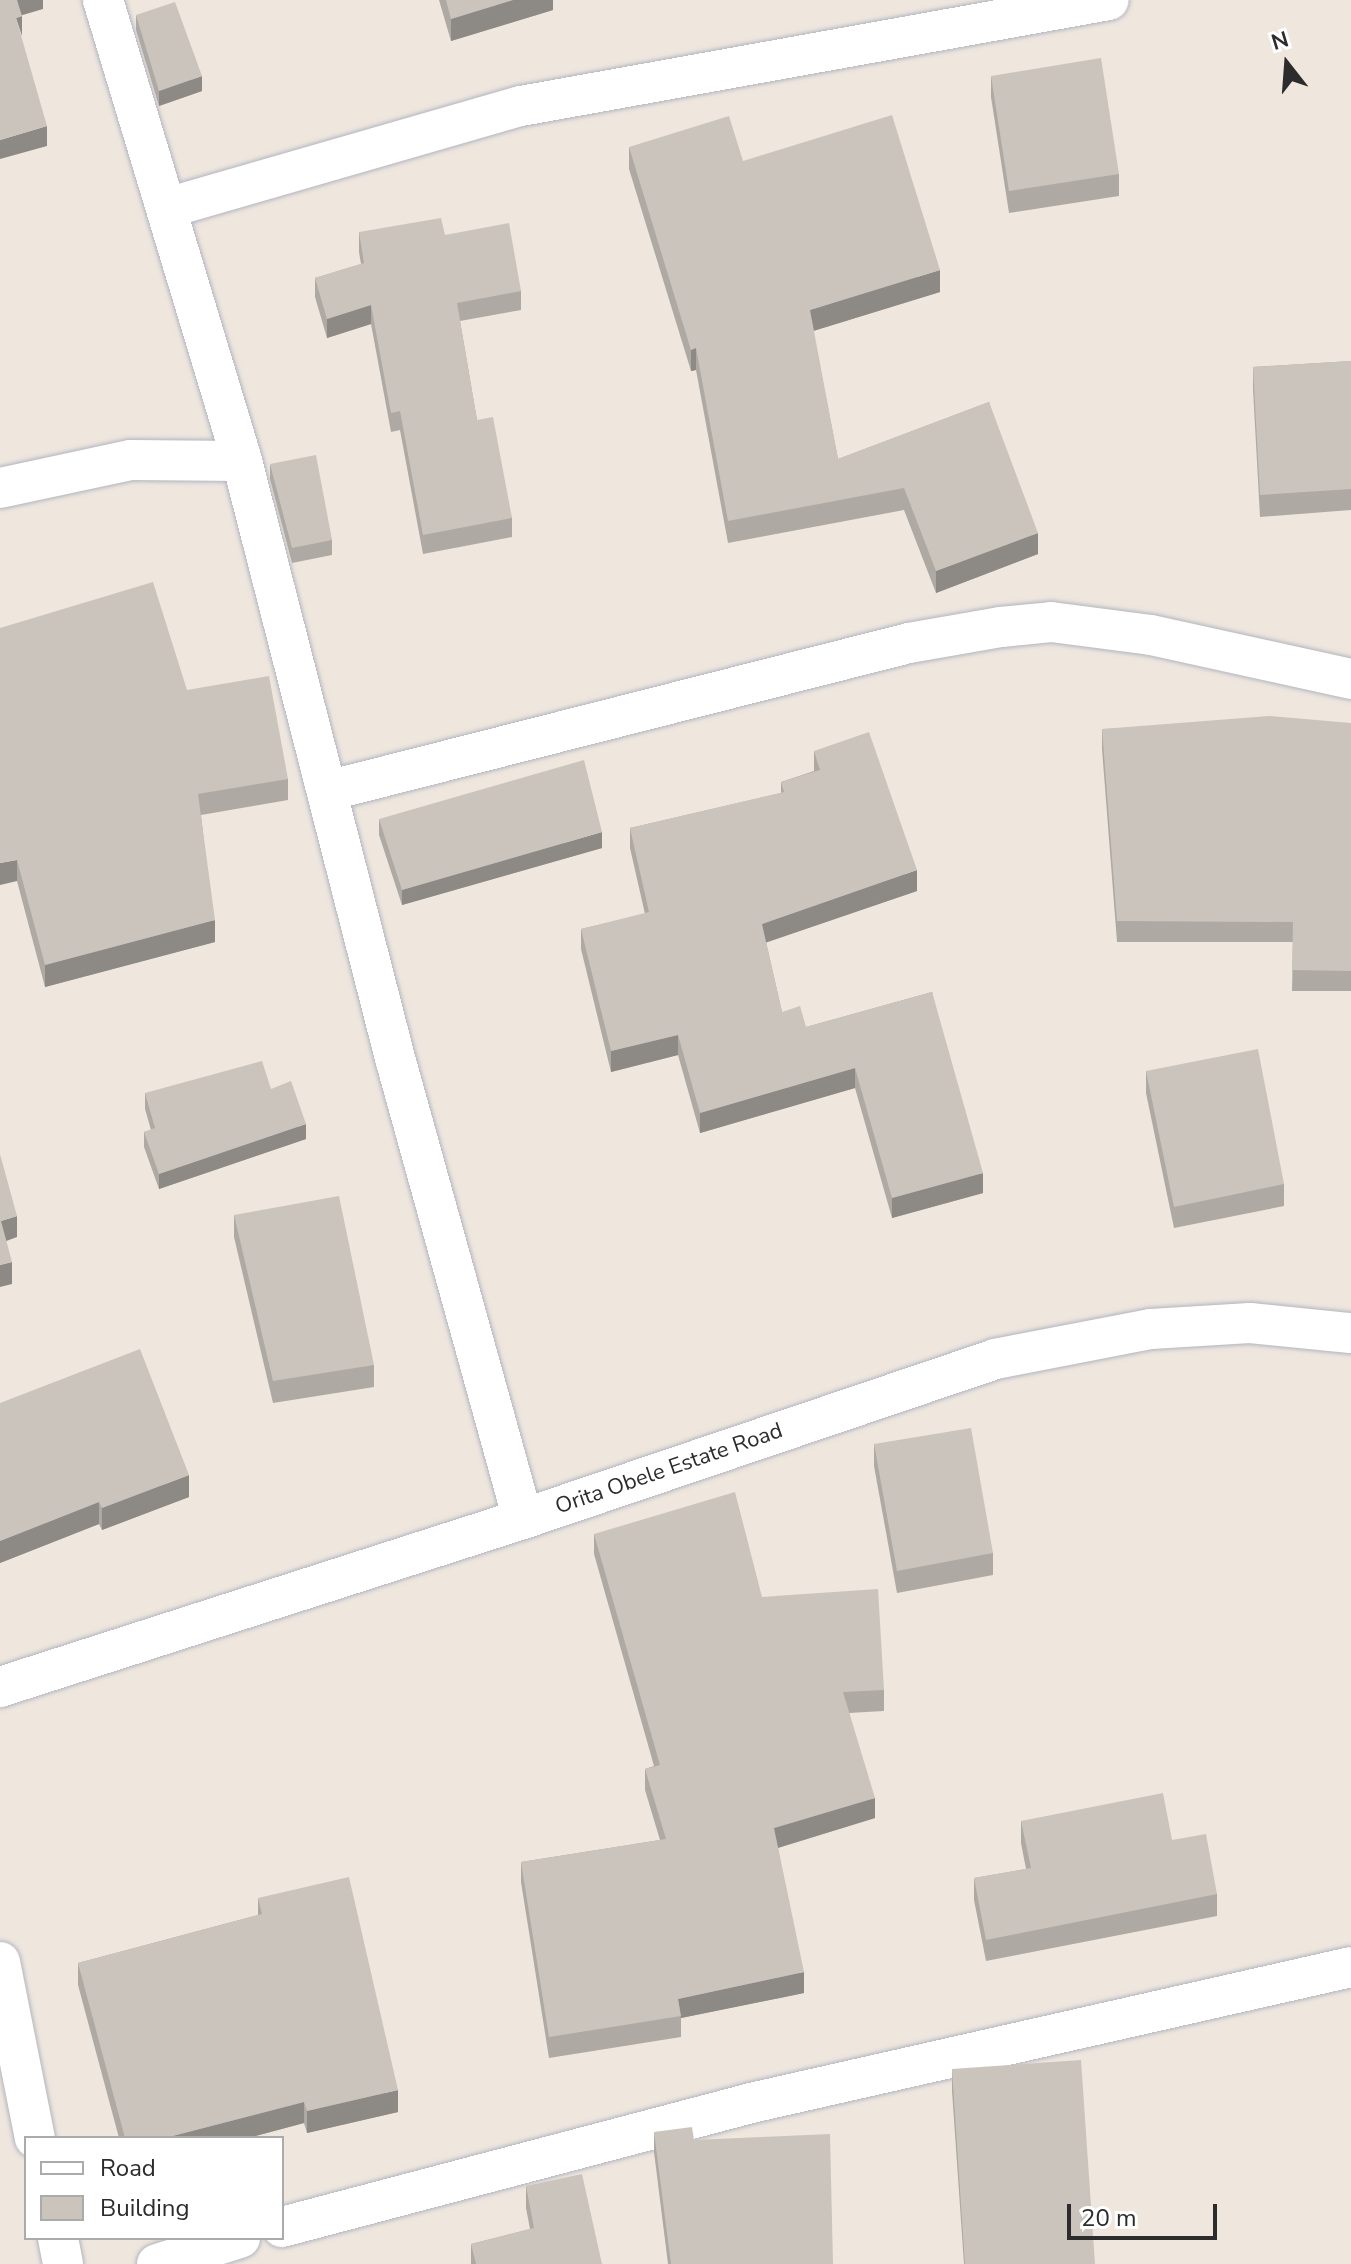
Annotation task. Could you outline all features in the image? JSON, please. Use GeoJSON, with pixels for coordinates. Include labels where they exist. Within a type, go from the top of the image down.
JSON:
{"type":"FeatureCollection","features":[{"type":"Feature","properties":{"kind":"street"},"geometry":{"type":"LineString","coordinates":[[103,0],[242,461],[290,656],[331,790],[395,1058],[523,1519]]}},
{"type":"Feature","properties":{"kind":"street"},"geometry":{"type":"LineString","coordinates":[[167,208],[521,106],[1109,0]]}},
{"type":"Feature","properties":{"kind":"street"},"geometry":{"type":"LineString","coordinates":[[0,488],[131,460],[242,461]]}},
{"type":"Feature","properties":{"kind":"street"},"geometry":{"type":"LineString","coordinates":[[331,790],[909,643],[1001,627],[1051,622],[1151,635],[1351,679]]}},
{"type":"Feature","properties":{"kind":"street","name":"Orita Obele Estate Road"},"geometry":{"type":"LineString","coordinates":[[0,1687],[523,1519],[995,1359],[1151,1329],[1250,1323],[1351,1333]]}},
{"type":"Feature","properties":{"kind":"street"},"geometry":{"type":"LineString","coordinates":[[0,1962],[35,2136]]}},
{"type":"Feature","properties":{"kind":"street"},"geometry":{"type":"LineString","coordinates":[[284,2226],[751,2103],[1351,1967]]}},
{"type":"Feature","properties":{"kind":"street"},"geometry":{"type":"LineString","coordinates":[[58,2240],[63,2264]]}},
{"type":"Feature","properties":{"kind":"street"},"geometry":{"type":"LineString","coordinates":[[157,2264],[234,2240]]}},
{"type":"Feature","properties":{"kind":"building"},"geometry":{"type":"Polygon","coordinates":[[[0,0],[17,0],[22,16],[16,18],[47,126],[0,140],[0,0]]]}},
{"type":"Feature","properties":{"kind":"building"},"geometry":{"type":"Polygon","coordinates":[[[446,0],[513,0],[451,19],[446,0]]]}},
{"type":"Feature","properties":{"kind":"building"},"geometry":{"type":"Polygon","coordinates":[[[175,2],[202,76],[159,91],[136,15],[175,2]]]}},
{"type":"Feature","properties":{"kind":"building"},"geometry":{"type":"Polygon","coordinates":[[[1101,58],[1119,174],[1009,191],[991,76],[1101,58]]]}},
{"type":"Feature","properties":{"kind":"building"},"geometry":{"type":"Polygon","coordinates":[[[892,115],[940,270],[810,310],[838,459],[989,402],[1038,533],[936,571],[904,488],[728,521],[696,348],[691,350],[629,147],[729,116],[743,161],[892,115]]]}},
{"type":"Feature","properties":{"kind":"building"},"geometry":{"type":"Polygon","coordinates":[[[441,218],[445,235],[509,223],[521,291],[457,303],[477,420],[493,417],[512,518],[423,535],[400,411],[391,413],[371,305],[327,319],[315,278],[364,263],[359,232],[441,218]]]}},
{"type":"Feature","properties":{"kind":"building"},"geometry":{"type":"Polygon","coordinates":[[[1351,361],[1351,489],[1260,495],[1253,367],[1351,361]]]}},
{"type":"Feature","properties":{"kind":"building"},"geometry":{"type":"Polygon","coordinates":[[[316,455],[332,540],[292,548],[270,464],[316,455]]]}},
{"type":"Feature","properties":{"kind":"building"},"geometry":{"type":"Polygon","coordinates":[[[153,582],[187,690],[269,676],[288,779],[198,794],[215,920],[45,965],[17,860],[0,863],[0,628],[153,582]]]}},
{"type":"Feature","properties":{"kind":"building"},"geometry":{"type":"Polygon","coordinates":[[[1269,716],[1351,723],[1351,971],[1292,970],[1293,922],[1117,921],[1102,729],[1269,716]]]}},
{"type":"Feature","properties":{"kind":"building"},"geometry":{"type":"Polygon","coordinates":[[[869,732],[917,870],[762,924],[782,1012],[800,1006],[806,1027],[932,992],[983,1173],[892,1198],[855,1068],[700,1113],[678,1035],[611,1051],[581,929],[649,912],[630,828],[784,792],[781,782],[820,770],[814,751],[869,732]]]}},
{"type":"Feature","properties":{"kind":"building"},"geometry":{"type":"Polygon","coordinates":[[[584,760],[602,832],[402,890],[379,819],[584,760]]]}},
{"type":"Feature","properties":{"kind":"building"},"geometry":{"type":"Polygon","coordinates":[[[1258,1049],[1284,1184],[1174,1207],[1146,1071],[1258,1049]]]}},
{"type":"Feature","properties":{"kind":"building"},"geometry":{"type":"Polygon","coordinates":[[[262,1061],[271,1089],[291,1081],[306,1124],[159,1174],[144,1132],[155,1128],[145,1093],[262,1061]]]}},
{"type":"Feature","properties":{"kind":"building"},"geometry":{"type":"Polygon","coordinates":[[[0,1154],[17,1216],[1,1221],[12,1262],[0,1265],[0,1154]]]}},
{"type":"Feature","properties":{"kind":"building"},"geometry":{"type":"Polygon","coordinates":[[[339,1196],[374,1365],[273,1381],[234,1215],[339,1196]]]}},
{"type":"Feature","properties":{"kind":"building"},"geometry":{"type":"Polygon","coordinates":[[[140,1349],[189,1475],[102,1508],[99,1502],[0,1541],[0,1403],[140,1349]]]}},
{"type":"Feature","properties":{"kind":"building"},"geometry":{"type":"Polygon","coordinates":[[[971,1428],[993,1553],[897,1571],[874,1444],[971,1428]]]}},
{"type":"Feature","properties":{"kind":"building"},"geometry":{"type":"Polygon","coordinates":[[[735,1492],[762,1597],[878,1589],[884,1690],[843,1692],[875,1798],[774,1828],[804,1972],[678,1999],[681,2016],[549,2037],[521,1862],[666,1839],[645,1769],[660,1765],[594,1534],[735,1492]]]}},
{"type":"Feature","properties":{"kind":"building"},"geometry":{"type":"Polygon","coordinates":[[[1163,1793],[1172,1840],[1206,1834],[1217,1894],[986,1940],[974,1878],[1031,1868],[1021,1821],[1163,1793]]]}},
{"type":"Feature","properties":{"kind":"building"},"geometry":{"type":"Polygon","coordinates":[[[349,1877],[398,2090],[307,2111],[304,2102],[173,2136],[124,2136],[78,1963],[262,1914],[258,1898],[349,1877]]]}},
{"type":"Feature","properties":{"kind":"building"},"geometry":{"type":"Polygon","coordinates":[[[1081,2060],[1095,2264],[965,2264],[952,2069],[1081,2060]]]}},
{"type":"Feature","properties":{"kind":"building"},"geometry":{"type":"Polygon","coordinates":[[[692,2127],[694,2140],[830,2134],[833,2264],[671,2264],[654,2132],[692,2127]]]}},
{"type":"Feature","properties":{"kind":"building"},"geometry":{"type":"Polygon","coordinates":[[[582,2174],[602,2264],[476,2264],[471,2244],[534,2228],[526,2186],[582,2174]]]}}]}
